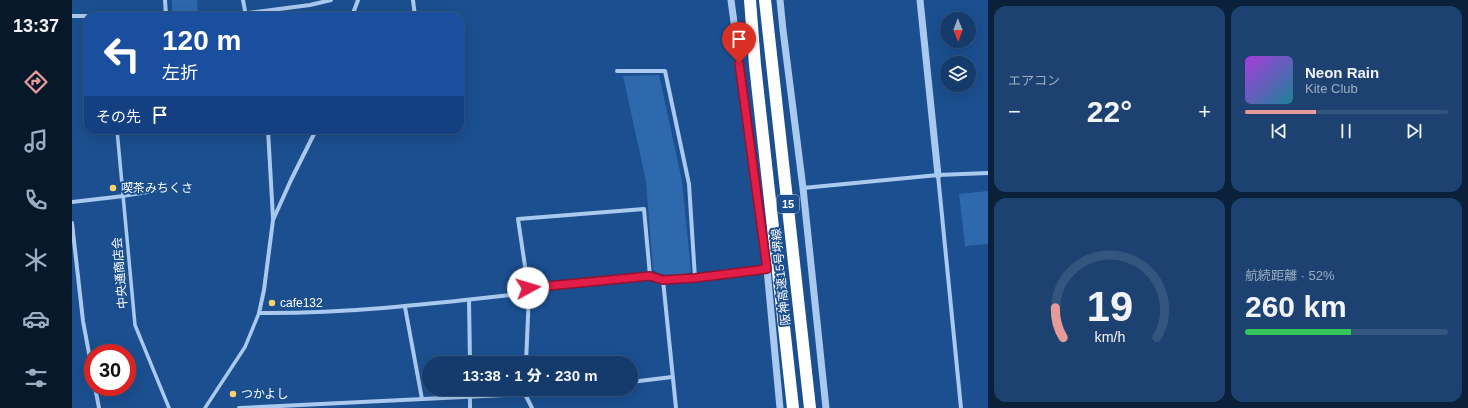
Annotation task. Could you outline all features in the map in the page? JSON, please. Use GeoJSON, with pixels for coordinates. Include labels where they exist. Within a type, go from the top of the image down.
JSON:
{"type":"FeatureCollection","features":[{"type":"Feature","properties":{"kind":"highway","name":"阪神高速15号堺線"},"geometry":{"type":"LineString","coordinates":[[750,0],[755,65],[793,408]]}},
{"type":"Feature","properties":{"kind":"highway","name":"阪神高速15号堺線"},"geometry":{"type":"LineString","coordinates":[[765,0],[810,408]]}},
{"type":"Feature","properties":{"kind":"street"},"geometry":{"type":"LineString","coordinates":[[165,0],[166,12]]}},
{"type":"Feature","properties":{"kind":"street"},"geometry":{"type":"LineString","coordinates":[[243,0],[245,12]]}},
{"type":"Feature","properties":{"kind":"street"},"geometry":{"type":"LineString","coordinates":[[263,12],[331,0]]}},
{"type":"Feature","properties":{"kind":"street"},"geometry":{"type":"LineString","coordinates":[[354,12],[358,0]]}},
{"type":"Feature","properties":{"kind":"street"},"geometry":{"type":"LineString","coordinates":[[413,0],[414,12]]}},
{"type":"Feature","properties":{"kind":"street"},"geometry":{"type":"LineString","coordinates":[[732,0],[767,269],[780,408]]}},
{"type":"Feature","properties":{"kind":"street"},"geometry":{"type":"LineString","coordinates":[[780,0],[782,30],[803,188],[826,408]]}},
{"type":"Feature","properties":{"kind":"street"},"geometry":{"type":"LineString","coordinates":[[920,0],[961,408]]}},
{"type":"Feature","properties":{"kind":"street"},"geometry":{"type":"LineString","coordinates":[[72,16],[84,16]]}},
{"type":"Feature","properties":{"kind":"street"},"geometry":{"type":"LineString","coordinates":[[617,70],[665,71],[689,184],[695,278]]}},
{"type":"Feature","properties":{"kind":"street","name":"中央通商店会"},"geometry":{"type":"LineString","coordinates":[[117,134],[135,325],[170,408]]}},
{"type":"Feature","properties":{"kind":"street"},"geometry":{"type":"LineString","coordinates":[[205,408],[245,347],[259,313],[264,290],[273,220],[268,134]]}},
{"type":"Feature","properties":{"kind":"street"},"geometry":{"type":"LineString","coordinates":[[273,220],[314,134]]}},
{"type":"Feature","properties":{"kind":"street"},"geometry":{"type":"LineString","coordinates":[[803,188],[938,175],[988,173]]}},
{"type":"Feature","properties":{"kind":"street"},"geometry":{"type":"LineString","coordinates":[[72,202],[155,191]]}},
{"type":"Feature","properties":{"kind":"street"},"geometry":{"type":"LineString","coordinates":[[526,356],[529,293],[518,219],[644,209],[650,276]]}},
{"type":"Feature","properties":{"kind":"street"},"geometry":{"type":"LineString","coordinates":[[72,222],[83,321],[87,344]]}},
{"type":"Feature","properties":{"kind":"street"},"geometry":{"type":"LineString","coordinates":[[528,288],[650,276],[663,280],[695,278],[767,269]]}},
{"type":"Feature","properties":{"kind":"street"},"geometry":{"type":"LineString","coordinates":[[663,280],[676,408]]}},
{"type":"Feature","properties":{"kind":"street"},"geometry":{"type":"LineString","coordinates":[[259,313],[295,314],[405,306],[529,293]]}},
{"type":"Feature","properties":{"kind":"street"},"geometry":{"type":"LineString","coordinates":[[469,300],[470,356]]}},
{"type":"Feature","properties":{"kind":"street"},"geometry":{"type":"LineString","coordinates":[[405,306],[422,399]]}},
{"type":"Feature","properties":{"kind":"street"},"geometry":{"type":"LineString","coordinates":[[638,381],[672,377]]}},
{"type":"Feature","properties":{"kind":"street"},"geometry":{"type":"LineString","coordinates":[[97,396],[99,408]]}},
{"type":"Feature","properties":{"kind":"street"},"geometry":{"type":"LineString","coordinates":[[239,408],[470,396],[470,408]]}},
{"type":"Feature","properties":{"kind":"street"},"geometry":{"type":"LineString","coordinates":[[526,396],[532,408]]}},
{"type":"Feature","properties":{"kind":"shaded area"},"geometry":{"type":"Polygon","coordinates":[[[172,0],[197,0],[198,12],[172,11],[172,0]]]}},
{"type":"Feature","properties":{"kind":"shaded area"},"geometry":{"type":"Polygon","coordinates":[[[659,75],[682,181],[691,271],[688,275],[665,275],[653,270],[646,181],[623,76],[659,75]]]}},
{"type":"Feature","properties":{"kind":"shaded area"},"geometry":{"type":"Polygon","coordinates":[[[988,191],[988,244],[965,246],[959,194],[988,191]]]}},
{"type":"Feature","properties":{"kind":"place","name":"喫茶みちくさ"},"geometry":{"type":"Point","coordinates":[113,188]}},
{"type":"Feature","properties":{"kind":"place","name":"cafe132"},"geometry":{"type":"Point","coordinates":[272,303]}},
{"type":"Feature","properties":{"kind":"place","name":"つかよし"},"geometry":{"type":"Point","coordinates":[233,394]}},
{"type":"Feature","properties":{"kind":"route"},"geometry":{"type":"LineString","coordinates":[[528,288],[650,276],[663,280],[695,278],[767,269],[739,63]]}}]}
